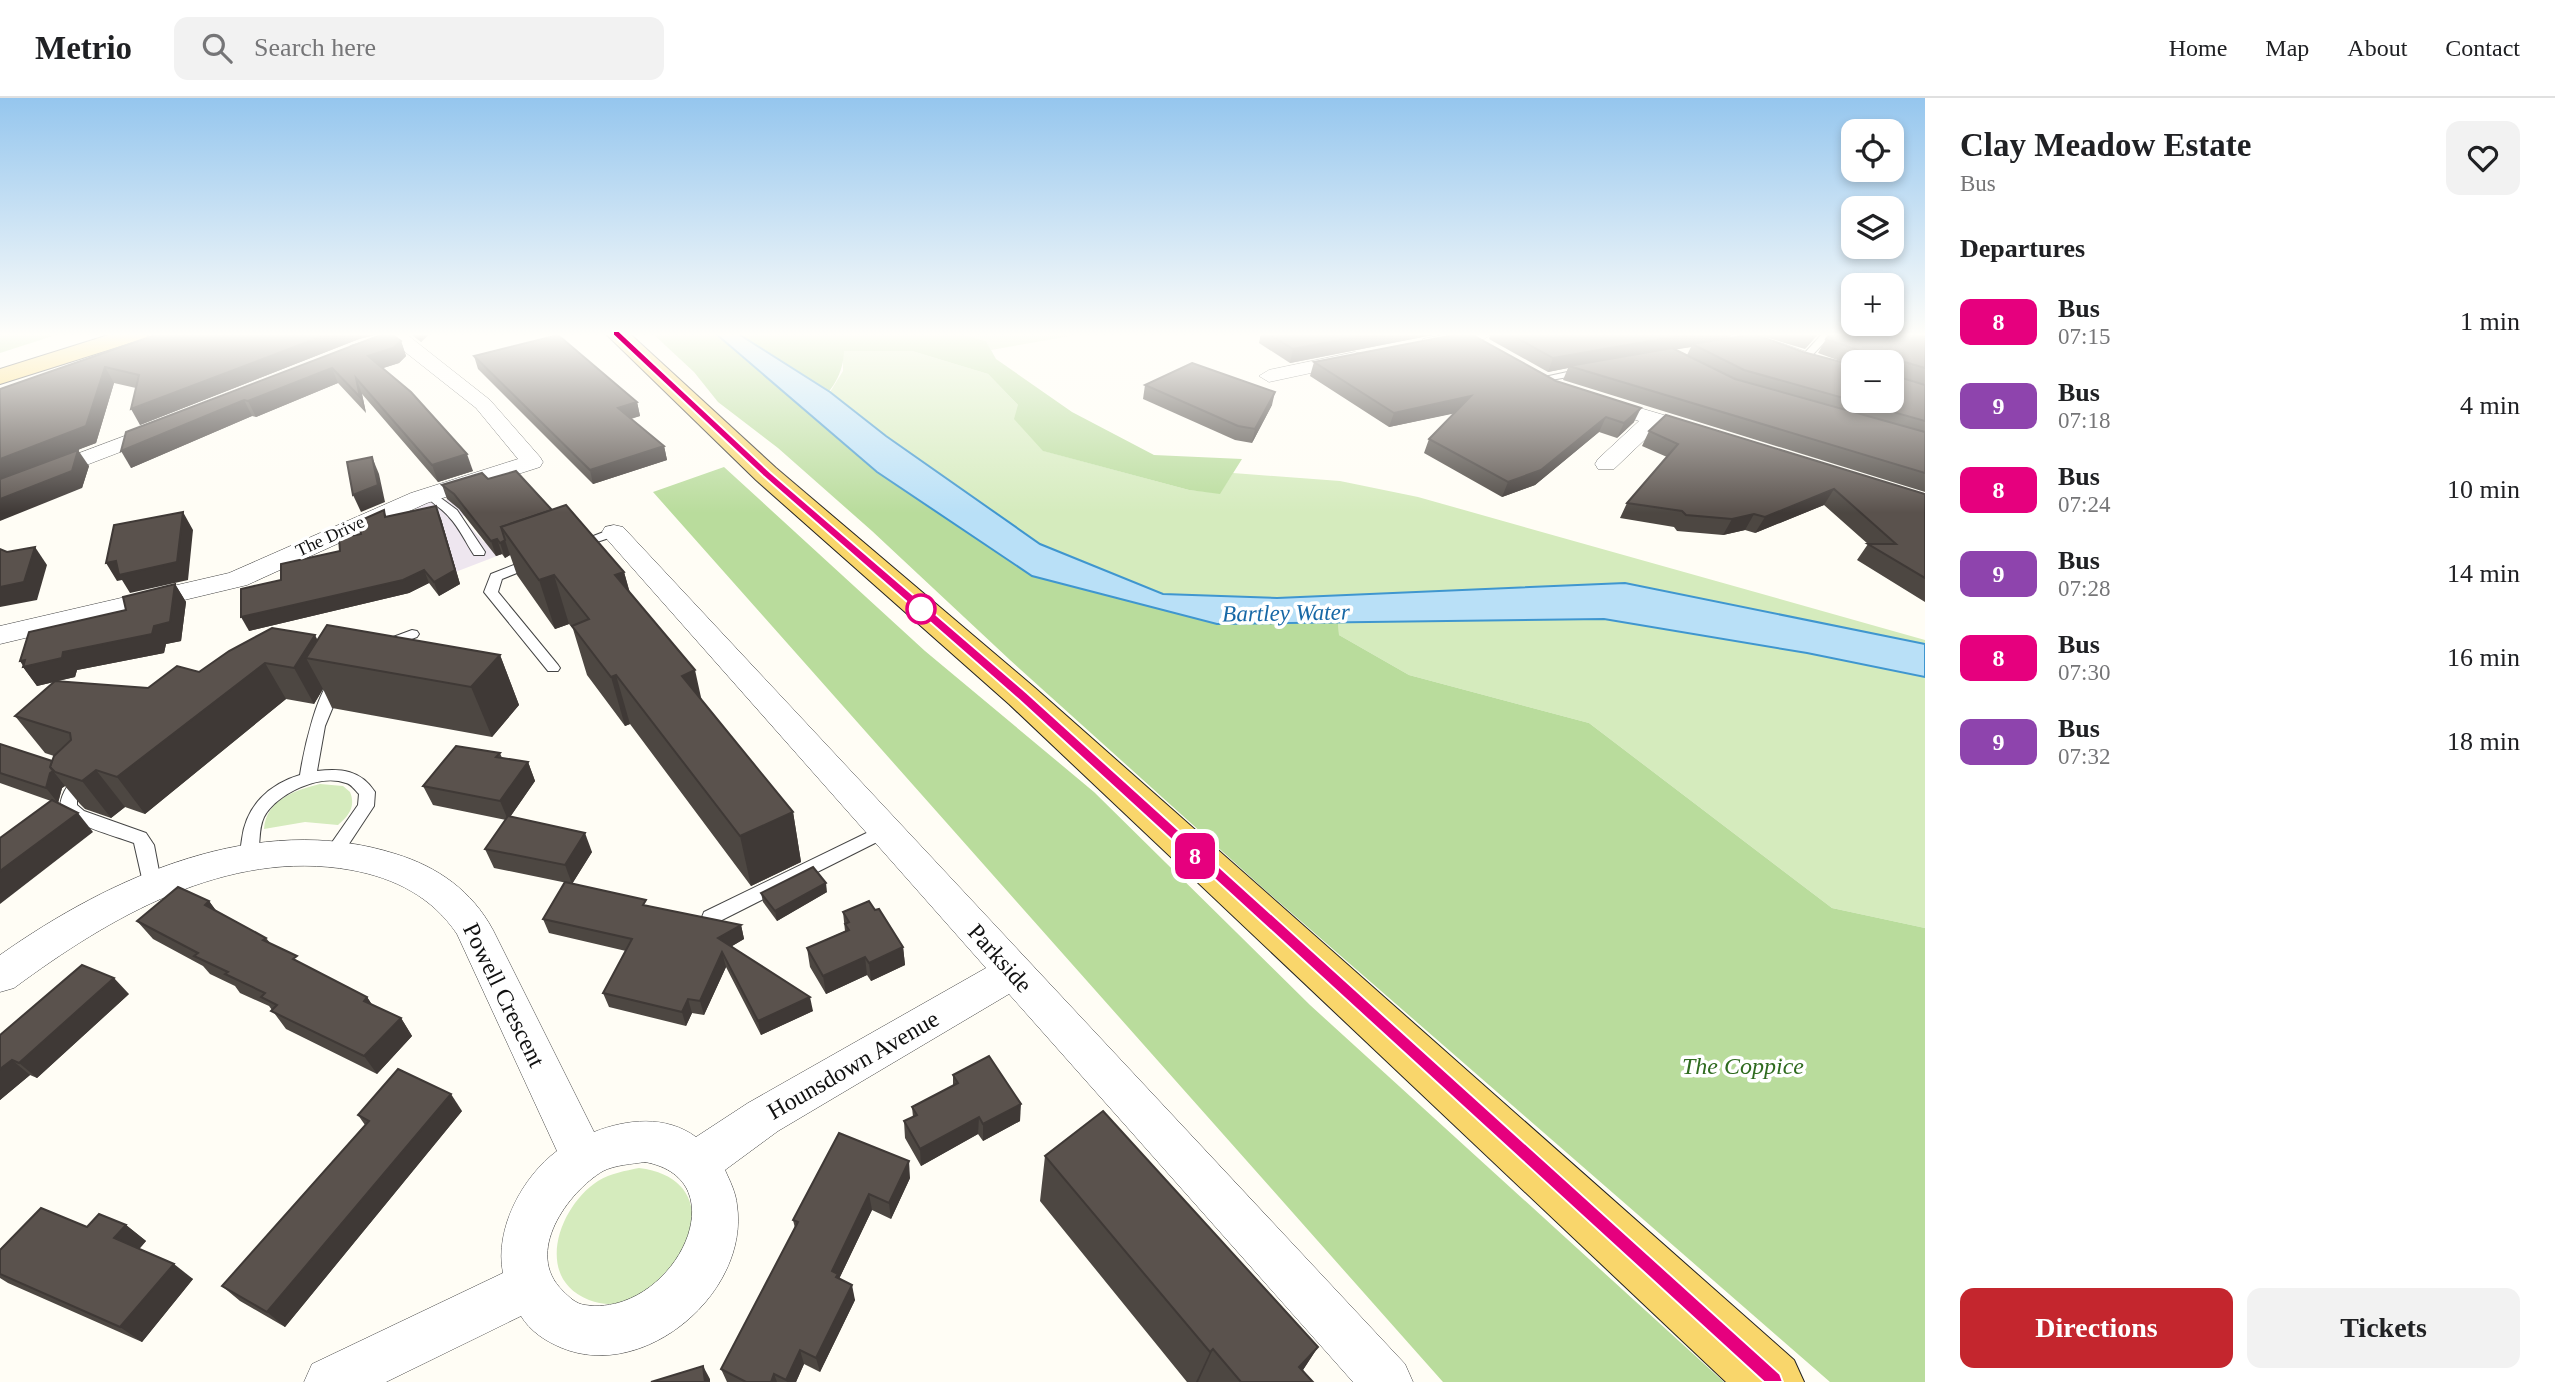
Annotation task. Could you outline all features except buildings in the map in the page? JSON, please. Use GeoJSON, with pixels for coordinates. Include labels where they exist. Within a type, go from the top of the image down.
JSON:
{"type":"FeatureCollection","features":[{"type":"Feature","properties":{"kind":"main road"},"geometry":{"type":"LineString","coordinates":[[680,393],[766,474],[1022,696],[1772,1382]]}},
{"type":"Feature","properties":{"kind":"street","name":"The Drive"},"geometry":{"type":"LineString","coordinates":[[0,635],[238,579],[343,529],[430,494],[532,462],[483,404],[469,393]]}},
{"type":"Feature","properties":{"kind":"street"},"geometry":{"type":"LineString","coordinates":[[1572,393],[1719,439]]}},
{"type":"Feature","properties":{"kind":"street"},"geometry":{"type":"LineString","coordinates":[[0,491],[185,419]]}},
{"type":"Feature","properties":{"kind":"street"},"geometry":{"type":"LineString","coordinates":[[1606,464],[1654,419]]}},
{"type":"Feature","properties":{"kind":"street","name":"Parkside"},"geometry":{"type":"LineString","coordinates":[[614,532],[1387,1382]]}},
{"type":"Feature","properties":{"kind":"street","name":"Powell Crescent"},"geometry":{"type":"LineString","coordinates":[[0,976],[86,919],[153,887],[249,856],[278,851],[335,851],[393,866],[416,875],[451,900],[467,918],[584,1158]]}},
{"type":"Feature","properties":{"kind":"street","name":"Hounsdown Avenue"},"geometry":{"type":"LineString","coordinates":[[697,1163],[762,1117],[1012,972]]}},
{"type":"Feature","properties":{"kind":"street"},"geometry":{"type":"LineString","coordinates":[[645,1141],[674,1147],[697,1163],[712,1186],[717,1215],[711,1248],[695,1279],[670,1305],[638,1324],[603,1332],[571,1328],[545,1312],[529,1286],[524,1259],[528,1230],[541,1202],[560,1178],[584,1158],[614,1145],[645,1141]]}},
{"type":"Feature","properties":{"kind":"street"},"geometry":{"type":"LineString","coordinates":[[330,1382],[529,1286]]}},
{"type":"Feature","properties":{"kind":"lane"},"geometry":{"type":"LineString","coordinates":[[430,494],[453,513],[479,552]]}},
{"type":"Feature","properties":{"kind":"lane"},"geometry":{"type":"LineString","coordinates":[[553,668],[495,599],[491,587],[496,577],[506,571],[614,532]]}},
{"type":"Feature","properties":{"kind":"lane"},"geometry":{"type":"LineString","coordinates":[[368,653],[412,634]]}},
{"type":"Feature","properties":{"kind":"lane"},"geometry":{"type":"LineString","coordinates":[[307,779],[317,726],[331,690],[346,667]]}},
{"type":"Feature","properties":{"kind":"lane"},"geometry":{"type":"LineString","coordinates":[[64,767],[90,775],[69,796],[68,807],[71,812],[140,838],[145,845],[153,887]]}},
{"type":"Feature","properties":{"kind":"lane"},"geometry":{"type":"LineString","coordinates":[[249,856],[252,825],[258,812],[276,794],[307,779],[340,775],[354,778],[368,793],[366,806],[335,851]]}},
{"type":"Feature","properties":{"kind":"lane"},"geometry":{"type":"LineString","coordinates":[[711,917],[885,830]]}},
{"type":"Feature","properties":{"kind":"shaded area"},"geometry":{"type":"Polygon","coordinates":[[[467,493],[482,509],[461,517],[484,542],[505,534],[518,548],[432,581],[415,503],[436,494],[445,500],[467,493]]]}},
{"type":"Feature","properties":{"kind":"green space","name":"The Coppice"},"geometry":{"type":"Polygon","coordinates":[[[711,393],[828,393],[809,414],[885,477],[1217,624],[1338,620],[1339,635],[1409,675],[1589,723],[1832,908],[1925,928],[1925,1382],[1830,1382],[1264,889],[778,448],[718,402],[711,393]]]}},
{"type":"Feature","properties":{"kind":"green space"},"geometry":{"type":"Polygon","coordinates":[[[831,393],[1006,393],[1018,405],[1044,451],[1189,490],[1220,493],[1233,473],[1340,481],[1418,497],[1925,640],[1925,644],[1625,583],[1277,598],[1163,594],[1040,544],[886,436],[831,393]]]}},
{"type":"Feature","properties":{"kind":"green space","name":"The Coppice"},"geometry":{"type":"Polygon","coordinates":[[[1006,393],[1045,393],[1072,412],[1154,455],[1242,459],[1220,494],[1189,490],[1043,451],[1014,419],[1018,405],[1006,393]]]}},
{"type":"Feature","properties":{"kind":"green space"},"geometry":{"type":"Polygon","coordinates":[[[724,467],[925,651],[1094,792],[1310,1005],[1724,1382],[1443,1382],[653,492],[724,467]]]}},
{"type":"Feature","properties":{"kind":"green space"},"geometry":{"type":"Polygon","coordinates":[[[1604,619],[1807,653],[1925,677],[1925,928],[1832,908],[1589,723],[1409,675],[1339,635],[1338,620],[1604,619]]]}},
{"type":"Feature","properties":{"kind":"green space"},"geometry":{"type":"Polygon","coordinates":[[[320,784],[343,786],[350,792],[350,810],[338,825],[305,822],[264,829],[270,811],[283,798],[320,784]]]}},
{"type":"Feature","properties":{"kind":"green space"},"geometry":{"type":"Polygon","coordinates":[[[639,1168],[672,1179],[689,1199],[692,1224],[684,1251],[667,1275],[644,1294],[618,1304],[589,1300],[572,1290],[561,1276],[557,1259],[563,1224],[584,1192],[598,1181],[613,1174],[639,1168]]]}},
{"type":"Feature","properties":{"kind":"water","name":"Bartley Water"},"geometry":{"type":"Polygon","coordinates":[[[785,393],[831,393],[886,436],[1040,544],[1163,594],[1277,598],[1625,583],[1925,644],[1925,677],[1807,653],[1604,619],[1217,624],[1032,576],[877,472],[785,393]]]}},
{"type":"Feature","properties":{"kind":"bus line","name":"8"},"geometry":{"type":"LineString","coordinates":[[680,393],[766,474],[1022,696],[1772,1382]]}}]}
